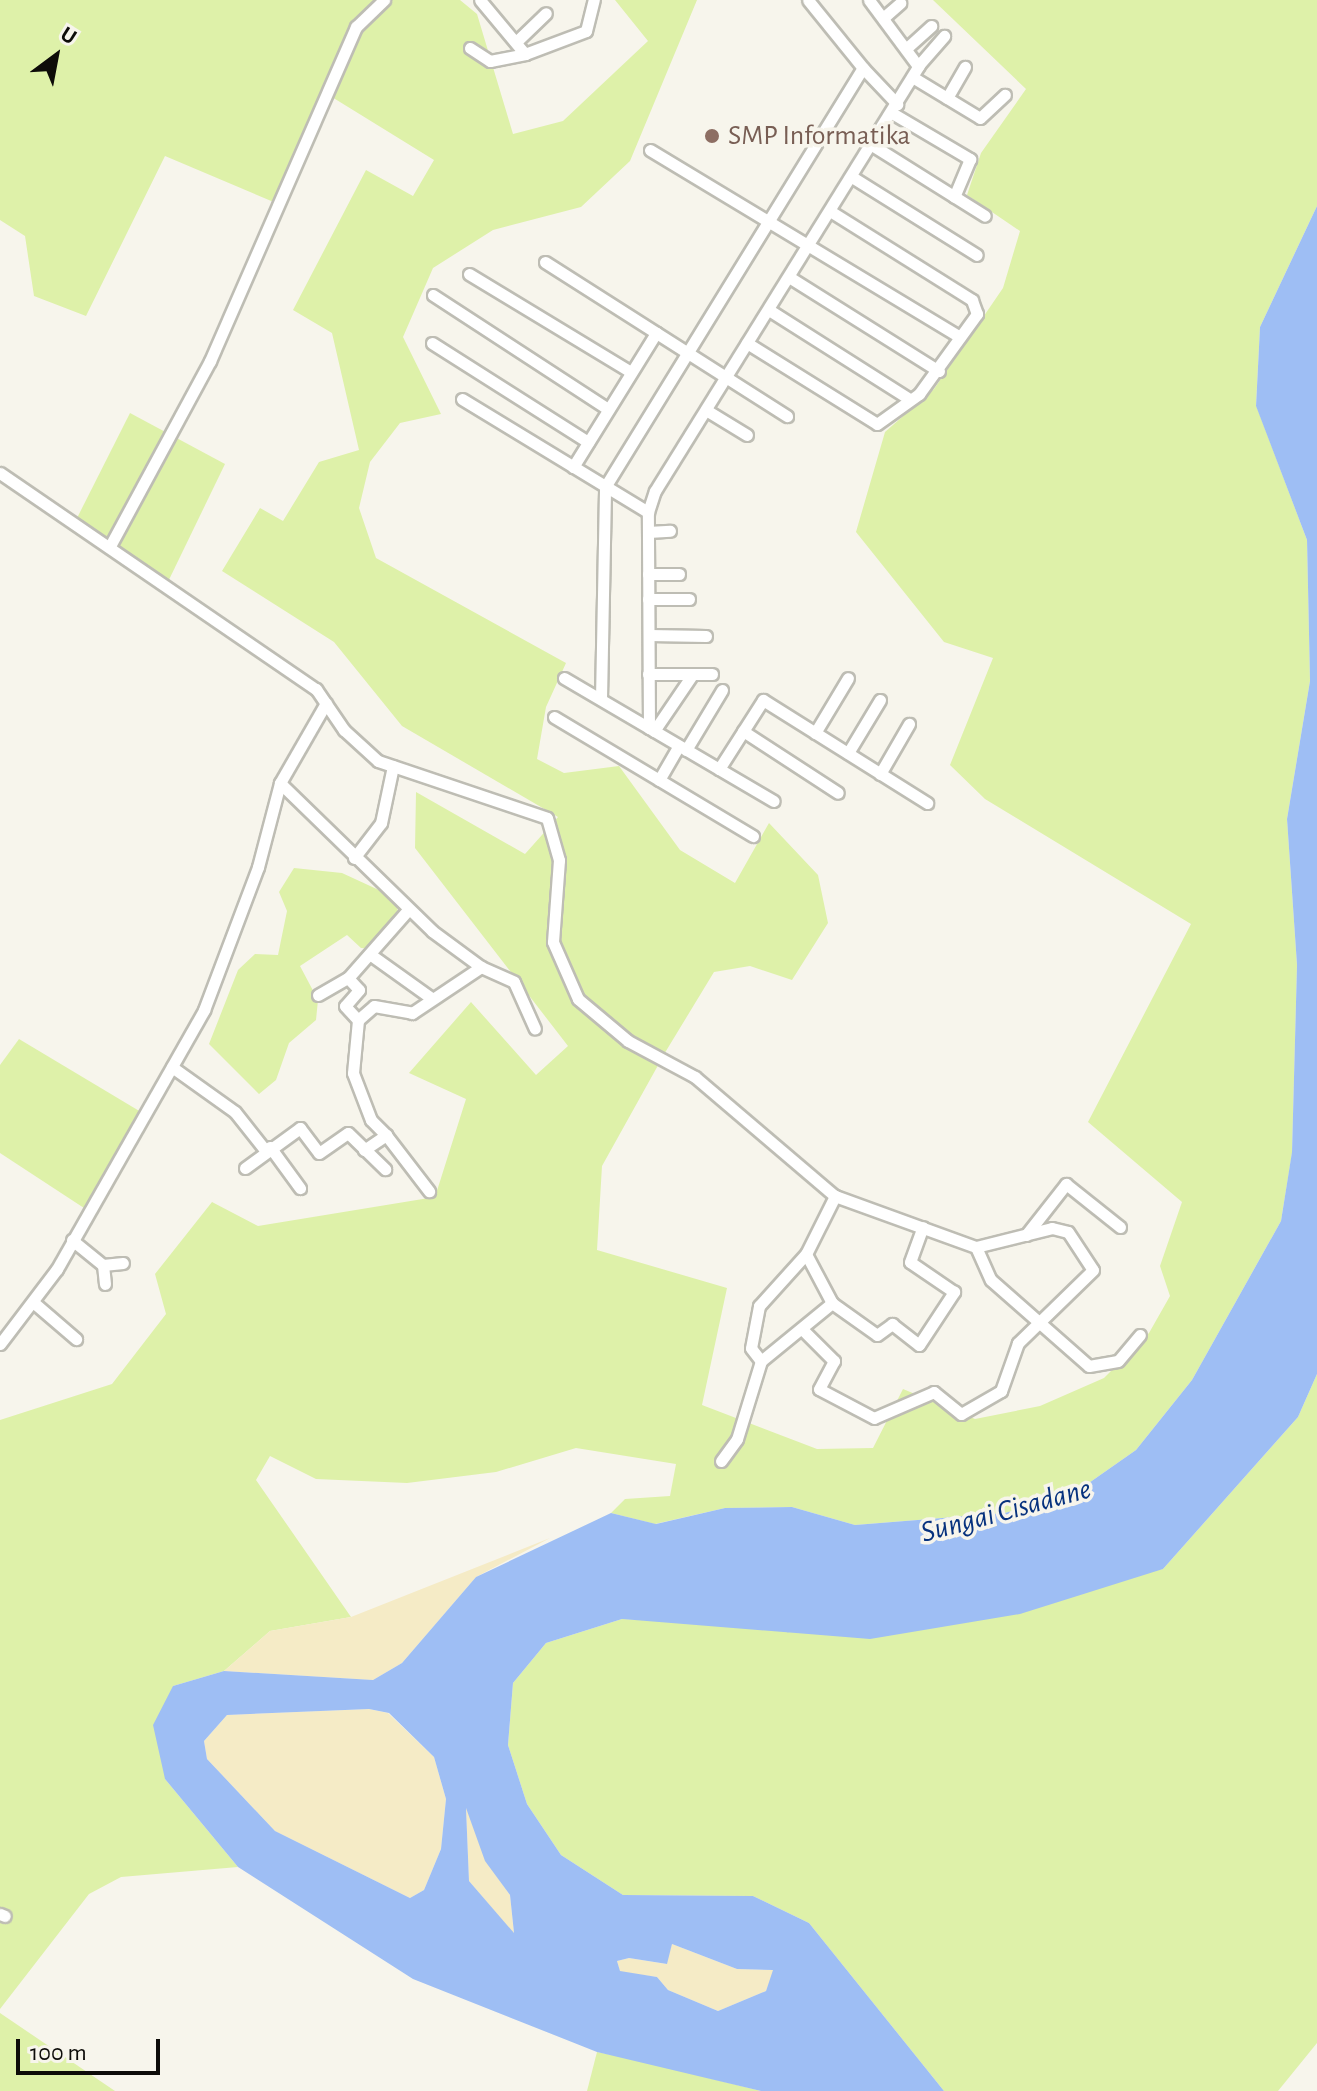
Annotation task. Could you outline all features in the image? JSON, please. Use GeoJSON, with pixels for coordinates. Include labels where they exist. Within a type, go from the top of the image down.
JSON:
{"type":"FeatureCollection","features":[{"type":"Feature","properties":{"kind":"street"},"geometry":{"type":"LineString","coordinates":[[110,546],[210,361],[356,27],[384,0]]}},
{"type":"Feature","properties":{"kind":"street"},"geometry":{"type":"LineString","coordinates":[[480,0],[525,54]]}},
{"type":"Feature","properties":{"kind":"street"},"geometry":{"type":"LineString","coordinates":[[470,48],[490,61],[525,54],[586,31],[594,0]]}},
{"type":"Feature","properties":{"kind":"street"},"geometry":{"type":"LineString","coordinates":[[808,0],[894,109],[970,159],[954,197]]}},
{"type":"Feature","properties":{"kind":"street"},"geometry":{"type":"LineString","coordinates":[[869,0],[909,46],[916,72],[947,98],[980,118],[1005,95]]}},
{"type":"Feature","properties":{"kind":"street"},"geometry":{"type":"LineString","coordinates":[[883,18],[900,3]]}},
{"type":"Feature","properties":{"kind":"street"},"geometry":{"type":"LineString","coordinates":[[517,41],[546,13]]}},
{"type":"Feature","properties":{"kind":"street"},"geometry":{"type":"LineString","coordinates":[[909,46],[931,26]]}},
{"type":"Feature","properties":{"kind":"street"},"geometry":{"type":"LineString","coordinates":[[652,729],[648,674],[648,512],[747,343],[916,72],[944,36]]}},
{"type":"Feature","properties":{"kind":"street"},"geometry":{"type":"LineString","coordinates":[[947,98],[965,67]]}},
{"type":"Feature","properties":{"kind":"street"},"geometry":{"type":"LineString","coordinates":[[601,699],[605,487],[774,220],[863,68]]}},
{"type":"Feature","properties":{"kind":"street"},"geometry":{"type":"LineString","coordinates":[[872,145],[985,216]]}},
{"type":"Feature","properties":{"kind":"street"},"geometry":{"type":"LineString","coordinates":[[650,150],[774,220],[960,337]]}},
{"type":"Feature","properties":{"kind":"street"},"geometry":{"type":"LineString","coordinates":[[852,177],[977,255]]}},
{"type":"Feature","properties":{"kind":"street"},"geometry":{"type":"LineString","coordinates":[[747,343],[871,423],[909,399],[939,371],[978,305],[830,211]]}},
{"type":"Feature","properties":{"kind":"street"},"geometry":{"type":"LineString","coordinates":[[545,262],[787,416]]}},
{"type":"Feature","properties":{"kind":"street"},"geometry":{"type":"LineString","coordinates":[[469,274],[631,372]]}},
{"type":"Feature","properties":{"kind":"street"},"geometry":{"type":"LineString","coordinates":[[789,277],[939,371]]}},
{"type":"Feature","properties":{"kind":"street"},"geometry":{"type":"LineString","coordinates":[[433,295],[608,409]]}},
{"type":"Feature","properties":{"kind":"street"},"geometry":{"type":"LineString","coordinates":[[769,310],[909,399]]}},
{"type":"Feature","properties":{"kind":"street"},"geometry":{"type":"LineString","coordinates":[[573,467],[656,333]]}},
{"type":"Feature","properties":{"kind":"street"},"geometry":{"type":"LineString","coordinates":[[432,343],[588,442]]}},
{"type":"Feature","properties":{"kind":"street"},"geometry":{"type":"LineString","coordinates":[[462,399],[648,512]]}},
{"type":"Feature","properties":{"kind":"street"},"geometry":{"type":"LineString","coordinates":[[706,410],[747,435]]}},
{"type":"Feature","properties":{"kind":"street"},"geometry":{"type":"LineString","coordinates":[[0,473],[316,689],[361,747],[393,766],[547,818],[559,860],[553,942],[578,999],[628,1041],[695,1077],[835,1196],[976,1247],[1026,1235],[1068,1232],[1093,1270],[1039,1316],[1018,1343],[1001,1391],[961,1414],[934,1392],[874,1418],[819,1389],[834,1361],[804,1331]]}},
{"type":"Feature","properties":{"kind":"street"},"geometry":{"type":"LineString","coordinates":[[648,532],[670,531]]}},
{"type":"Feature","properties":{"kind":"street"},"geometry":{"type":"LineString","coordinates":[[648,574],[679,574]]}},
{"type":"Feature","properties":{"kind":"street"},"geometry":{"type":"LineString","coordinates":[[648,599],[689,599]]}},
{"type":"Feature","properties":{"kind":"street"},"geometry":{"type":"LineString","coordinates":[[649,635],[706,636]]}},
{"type":"Feature","properties":{"kind":"street"},"geometry":{"type":"LineString","coordinates":[[648,674],[712,674]]}},
{"type":"Feature","properties":{"kind":"street"},"geometry":{"type":"LineString","coordinates":[[652,729],[692,675]]}},
{"type":"Feature","properties":{"kind":"street"},"geometry":{"type":"LineString","coordinates":[[564,678],[774,801]]}},
{"type":"Feature","properties":{"kind":"street"},"geometry":{"type":"LineString","coordinates":[[815,733],[848,678]]}},
{"type":"Feature","properties":{"kind":"street"},"geometry":{"type":"LineString","coordinates":[[659,780],[722,690]]}},
{"type":"Feature","properties":{"kind":"street"},"geometry":{"type":"LineString","coordinates":[[719,769],[763,700],[927,803]]}},
{"type":"Feature","properties":{"kind":"street"},"geometry":{"type":"LineString","coordinates":[[848,753],[880,700]]}},
{"type":"Feature","properties":{"kind":"street"},"geometry":{"type":"LineString","coordinates":[[0,1344],[33,1302],[72,1240],[204,1010],[258,867],[280,783],[326,703]]}},
{"type":"Feature","properties":{"kind":"street"},"geometry":{"type":"LineString","coordinates":[[554,717],[753,836]]}},
{"type":"Feature","properties":{"kind":"street"},"geometry":{"type":"LineString","coordinates":[[880,774],[909,724]]}},
{"type":"Feature","properties":{"kind":"street"},"geometry":{"type":"LineString","coordinates":[[743,731],[838,793]]}},
{"type":"Feature","properties":{"kind":"street"},"geometry":{"type":"LineString","coordinates":[[354,858],[381,823],[393,766]]}},
{"type":"Feature","properties":{"kind":"street"},"geometry":{"type":"LineString","coordinates":[[280,783],[408,910],[481,967],[514,982],[535,1029]]}},
{"type":"Feature","properties":{"kind":"street"},"geometry":{"type":"LineString","coordinates":[[318,995],[348,978],[408,910]]}},
{"type":"Feature","properties":{"kind":"street"},"geometry":{"type":"LineString","coordinates":[[371,955],[431,998]]}},
{"type":"Feature","properties":{"kind":"street"},"geometry":{"type":"LineString","coordinates":[[429,1191],[371,1120],[353,1073],[358,1020],[374,1006],[412,1013],[481,967]]}},
{"type":"Feature","properties":{"kind":"street"},"geometry":{"type":"LineString","coordinates":[[348,978],[359,990],[345,1006],[358,1020]]}},
{"type":"Feature","properties":{"kind":"street"},"geometry":{"type":"LineString","coordinates":[[172,1067],[235,1112],[300,1188]]}},
{"type":"Feature","properties":{"kind":"street"},"geometry":{"type":"LineString","coordinates":[[245,1168],[267,1148],[300,1128],[319,1153],[348,1133],[385,1169]]}},
{"type":"Feature","properties":{"kind":"street"},"geometry":{"type":"LineString","coordinates":[[364,1150],[386,1135]]}},
{"type":"Feature","properties":{"kind":"street"},"geometry":{"type":"LineString","coordinates":[[1026,1235],[1066,1184],[1120,1227]]}},
{"type":"Feature","properties":{"kind":"street"},"geometry":{"type":"LineString","coordinates":[[761,1361],[751,1348],[759,1306],[806,1254],[835,1196]]}},
{"type":"Feature","properties":{"kind":"street"},"geometry":{"type":"LineString","coordinates":[[806,1254],[832,1303],[877,1335],[892,1324],[919,1345],[954,1292],[910,1262],[923,1227]]}},
{"type":"Feature","properties":{"kind":"street"},"geometry":{"type":"LineString","coordinates":[[72,1240],[103,1265],[123,1263]]}},
{"type":"Feature","properties":{"kind":"street"},"geometry":{"type":"LineString","coordinates":[[976,1247],[991,1280],[1039,1316],[1089,1366],[1118,1361],[1140,1335]]}},
{"type":"Feature","properties":{"kind":"street"},"geometry":{"type":"LineString","coordinates":[[103,1265],[105,1284]]}},
{"type":"Feature","properties":{"kind":"street"},"geometry":{"type":"LineString","coordinates":[[33,1302],[76,1339]]}},
{"type":"Feature","properties":{"kind":"street"},"geometry":{"type":"LineString","coordinates":[[721,1461],[737,1439],[761,1361],[804,1331],[832,1303]]}},
{"type":"Feature","properties":{"kind":"green space"},"geometry":{"type":"Polygon","coordinates":[[[0,0],[460,0],[477,14],[513,134],[563,121],[648,41],[615,0],[697,0],[630,161],[581,207],[493,230],[433,268],[403,337],[441,414],[400,423],[370,462],[359,508],[376,558],[566,663],[546,707],[537,759],[564,773],[619,766],[680,850],[735,883],[769,823],[818,875],[828,923],[792,980],[750,966],[714,972],[666,1051],[602,1166],[597,1250],[727,1288],[702,1405],[817,1449],[873,1448],[903,1389],[975,1419],[1040,1406],[1104,1378],[1149,1333],[1170,1296],[1160,1266],[1182,1202],[1088,1122],[1191,924],[985,799],[950,765],[993,658],[944,642],[856,532],[885,432],[934,389],[1003,288],[1020,231],[967,195],[981,153],[1026,89],[933,0],[1317,0],[1317,206],[1260,327],[1256,405],[1307,540],[1310,681],[1287,819],[1297,965],[1292,1153],[1281,1221],[1192,1380],[1136,1450],[1076,1492],[1005,1513],[855,1525],[792,1507],[725,1508],[655,1524],[611,1513],[625,1499],[670,1496],[676,1464],[576,1448],[496,1472],[407,1483],[316,1479],[270,1456],[256,1480],[351,1617],[270,1631],[224,1671],[173,1686],[165,1779],[238,1867],[121,1877],[89,1894],[0,2009],[0,1420],[112,1384],[166,1314],[155,1274],[212,1202],[258,1226],[435,1197],[466,1099],[409,1073],[471,1002],[536,1075],[568,1046],[415,848],[416,792],[525,854],[558,817],[402,726],[334,642],[222,571],[260,508],[283,521],[319,462],[359,450],[332,333],[293,310],[366,170],[413,196],[434,160],[327,94],[276,203],[165,156],[86,316],[34,296],[25,236],[0,220],[0,0]]]}},
{"type":"Feature","properties":{"kind":"green space"},"geometry":{"type":"Polygon","coordinates":[[[130,413],[225,464],[165,588],[73,526],[130,413]]]}},
{"type":"Feature","properties":{"kind":"green space"},"geometry":{"type":"Polygon","coordinates":[[[294,868],[342,873],[394,897],[401,922],[379,949],[361,948],[347,935],[300,966],[318,1000],[316,1020],[289,1043],[276,1080],[259,1094],[209,1044],[238,970],[255,954],[278,955],[287,911],[279,892],[294,868]]]}},
{"type":"Feature","properties":{"kind":"green space"},"geometry":{"type":"Polygon","coordinates":[[[19,1039],[146,1115],[84,1208],[0,1153],[0,1065],[19,1039]]]}},
{"type":"Feature","properties":{"kind":"green space"},"geometry":{"type":"Polygon","coordinates":[[[1317,1374],[1317,2043],[1278,2091],[944,2091],[809,1923],[753,1896],[623,1895],[561,1855],[527,1804],[508,1745],[513,1683],[546,1643],[622,1619],[717,1623],[1163,1569],[1298,1417],[1317,1374]]]}},
{"type":"Feature","properties":{"kind":"green space"},"geometry":{"type":"Polygon","coordinates":[[[0,2013],[115,2091],[0,2091],[0,2013]]]}},
{"type":"Feature","properties":{"kind":"green space"},"geometry":{"type":"Polygon","coordinates":[[[597,2052],[633,2059],[761,2091],[587,2091],[597,2052]]]}},
{"type":"Feature","properties":{"kind":"sand"},"geometry":{"type":"Polygon","coordinates":[[[550,1538],[476,1577],[402,1663],[373,1680],[224,1671],[270,1631],[351,1617],[550,1538]]]}},
{"type":"Feature","properties":{"kind":"sand"},"geometry":{"type":"Polygon","coordinates":[[[369,1709],[388,1713],[434,1757],[446,1799],[441,1849],[424,1890],[410,1898],[275,1831],[207,1759],[204,1741],[227,1715],[369,1709]]]}},
{"type":"Feature","properties":{"kind":"sand"},"geometry":{"type":"Polygon","coordinates":[[[466,1807],[486,1861],[510,1895],[514,1934],[469,1881],[466,1807]]]}},
{"type":"Feature","properties":{"kind":"sand"},"geometry":{"type":"Polygon","coordinates":[[[672,1944],[737,1969],[774,1970],[766,1991],[718,2011],[668,1990],[657,1977],[620,1972],[617,1961],[629,1958],[666,1964],[672,1944]]]}},
{"type":"Feature","properties":{"kind":"water"},"geometry":{"type":"Polygon","coordinates":[[[1317,206],[1317,1374],[1298,1417],[1163,1569],[1020,1614],[870,1639],[622,1619],[546,1643],[513,1683],[508,1745],[527,1804],[561,1855],[623,1895],[753,1896],[809,1923],[944,2091],[761,2091],[597,2052],[413,1979],[238,1867],[165,1779],[153,1725],[173,1686],[224,1671],[373,1680],[402,1663],[476,1577],[611,1513],[656,1524],[725,1508],[792,1507],[855,1525],[1005,1513],[1076,1492],[1136,1450],[1192,1380],[1281,1221],[1292,1152],[1297,965],[1287,819],[1310,681],[1307,540],[1256,406],[1260,327],[1317,206]],[[369,1709],[227,1715],[204,1741],[207,1759],[275,1831],[410,1898],[424,1890],[441,1849],[446,1799],[434,1757],[389,1713],[369,1709]],[[466,1808],[469,1881],[514,1933],[510,1895],[485,1861],[466,1808]],[[672,1944],[667,1964],[629,1958],[617,1961],[620,1971],[657,1977],[668,1990],[718,2011],[766,1991],[773,1970],[737,1969],[672,1944]]]}},
{"type":"Feature","properties":{"kind":"place","name":"SMP Informatika"},"geometry":{"type":"Point","coordinates":[712,136]}},
{"type":"Feature","properties":{"kind":"water label","name":"Sungai Cisadane"},"geometry":{"type":"Point","coordinates":[1006,1511]}}]}
